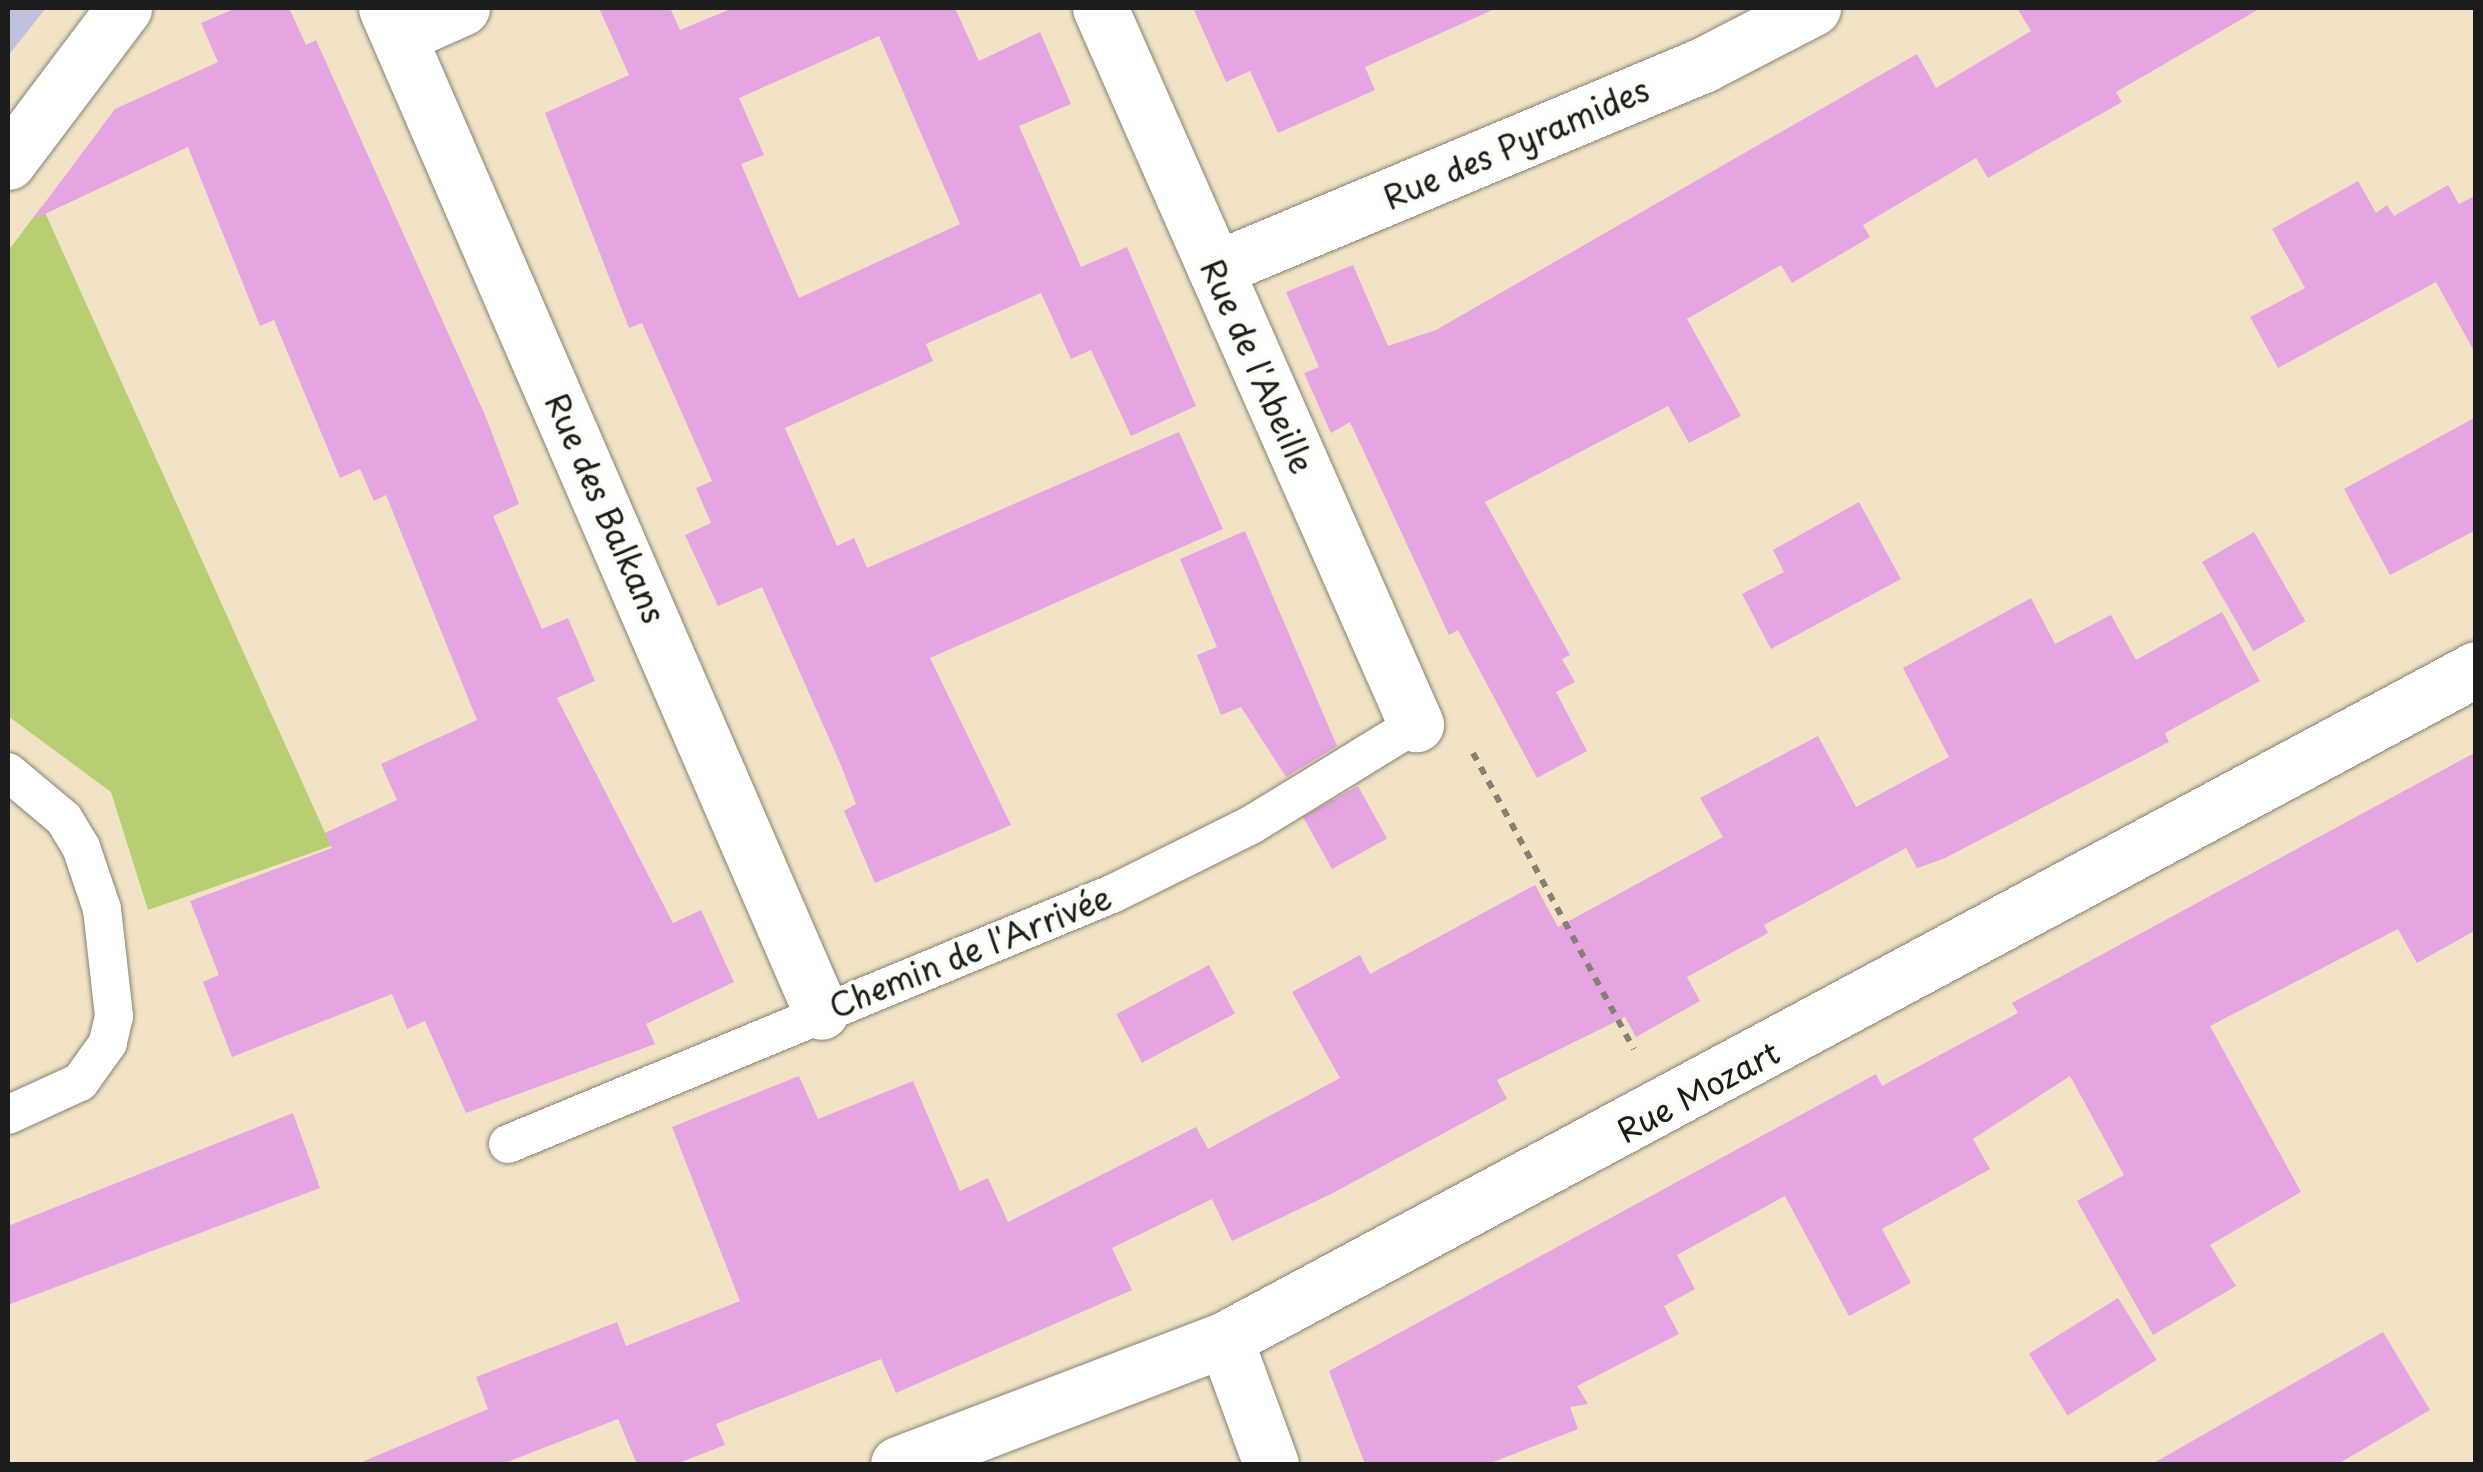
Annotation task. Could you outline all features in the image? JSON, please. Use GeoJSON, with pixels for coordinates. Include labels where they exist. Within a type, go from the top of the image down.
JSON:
{"type":"FeatureCollection","features":[{"type":"Feature","properties":{"kind":"street"},"geometry":{"type":"LineString","coordinates":[[8,162],[124,8]]}},
{"type":"Feature","properties":{"kind":"street"},"geometry":{"type":"LineString","coordinates":[[393,22],[462,8]]}},
{"type":"Feature","properties":{"kind":"street","name":"Rue de l'Abeille"},"geometry":{"type":"LineString","coordinates":[[1100,8],[1416,724]]}},
{"type":"Feature","properties":{"kind":"street","name":"Rue des Pyramides"},"geometry":{"type":"LineString","coordinates":[[1215,269],[1703,65],[1813,8]]}},
{"type":"Feature","properties":{"kind":"street","name":"Rue des Balkans"},"geometry":{"type":"LineString","coordinates":[[393,22],[822,1012]]}},
{"type":"Feature","properties":{"kind":"street","name":"Rue Mozart"},"geometry":{"type":"LineString","coordinates":[[898,1464],[1225,1339],[1666,1109],[2476,669]]}},
{"type":"Feature","properties":{"kind":"street"},"geometry":{"type":"LineString","coordinates":[[1225,1339],[1271,1464]]}},
{"type":"Feature","properties":{"kind":"lane","name":"Chemin de l'Arrivée"},"geometry":{"type":"LineString","coordinates":[[508,1144],[1112,894],[1251,825],[1416,724]]}},
{"type":"Feature","properties":{"kind":"lane"},"geometry":{"type":"LineString","coordinates":[[8,772],[64,819],[82,846],[102,908],[114,1016],[108,1043],[80,1082],[8,1115]]}},
{"type":"Feature","properties":{"kind":"path"},"geometry":{"type":"LineString","coordinates":[[1416,724],[1469,746],[1666,1109]]}},
{"type":"Feature","properties":{"kind":"shaded area"},"geometry":{"type":"Polygon","coordinates":[[[8,8],[46,8],[8,56],[8,8]]]}},
{"type":"Feature","properties":{"kind":"green space"},"geometry":{"type":"Polygon","coordinates":[[[42,206],[331,846],[148,910],[111,792],[8,716],[8,251],[42,206]]]}},
{"type":"Feature","properties":{"kind":"building"},"geometry":{"type":"Polygon","coordinates":[[[236,8],[289,8],[306,45],[316,40],[485,415],[519,504],[493,516],[542,629],[568,618],[595,681],[557,698],[673,923],[701,910],[734,982],[646,1024],[655,1044],[466,1113],[425,1021],[407,1029],[392,994],[232,1057],[203,982],[219,975],[190,901],[332,848],[325,833],[397,800],[381,764],[477,720],[386,495],[374,501],[360,469],[340,478],[274,320],[260,326],[188,147],[32,220],[115,109],[218,62],[201,23],[236,8]]]}},
{"type":"Feature","properties":{"kind":"building"},"geometry":{"type":"Polygon","coordinates":[[[599,8],[670,8],[680,30],[733,8],[955,8],[979,61],[1040,32],[1071,104],[1019,126],[1081,267],[1127,247],[1196,406],[1131,436],[1091,350],[1071,359],[1041,293],[926,344],[933,361],[785,428],[837,546],[854,538],[867,568],[1179,432],[1223,529],[930,658],[1011,825],[875,883],[844,811],[856,804],[762,587],[718,606],[685,535],[711,523],[696,488],[712,481],[642,323],[629,328],[545,113],[629,75],[599,8]],[[879,36],[739,98],[764,155],[741,164],[799,298],[960,224],[879,36]]]}},
{"type":"Feature","properties":{"kind":"building"},"geometry":{"type":"Polygon","coordinates":[[[1193,8],[1497,8],[1365,67],[1375,90],[1278,133],[1250,71],[1226,82],[1193,8]]]}},
{"type":"Feature","properties":{"kind":"building"},"geometry":{"type":"Polygon","coordinates":[[[2017,8],[2261,8],[2116,92],[2122,102],[1988,178],[1976,158],[1863,225],[1870,237],[1792,283],[1781,265],[1687,319],[1741,416],[1689,443],[1668,406],[1485,502],[1570,655],[1562,659],[1575,682],[1556,692],[1587,751],[1537,778],[1458,630],[1449,635],[1350,422],[1331,433],[1304,373],[1319,367],[1286,292],[1353,265],[1388,346],[1436,330],[1917,54],[1936,88],[2031,31],[2017,8]]]}},
{"type":"Feature","properties":{"kind":"building"},"geometry":{"type":"Polygon","coordinates":[[[2358,181],[2376,213],[2387,205],[2394,216],[2448,185],[2459,204],[2476,195],[2475,353],[2436,282],[2278,368],[2250,317],[2305,288],[2272,229],[2358,181]]]}},
{"type":"Feature","properties":{"kind":"building"},"geometry":{"type":"Polygon","coordinates":[[[2476,417],[2476,530],[2390,575],[2344,489],[2476,417]]]}},
{"type":"Feature","properties":{"kind":"building"},"geometry":{"type":"Polygon","coordinates":[[[1859,502],[1901,579],[1771,649],[1742,594],[1784,572],[1773,550],[1859,502]]]}},
{"type":"Feature","properties":{"kind":"building"},"geometry":{"type":"Polygon","coordinates":[[[1245,531],[1337,746],[1286,777],[1241,707],[1221,715],[1197,655],[1217,647],[1180,559],[1245,531]]]}},
{"type":"Feature","properties":{"kind":"building"},"geometry":{"type":"Polygon","coordinates":[[[2254,532],[2306,621],[2254,651],[2202,562],[2254,532]]]}},
{"type":"Feature","properties":{"kind":"building"},"geometry":{"type":"Polygon","coordinates":[[[2031,598],[2055,644],[2111,615],[2136,660],[2222,612],[2260,681],[2165,733],[2169,742],[1943,859],[1917,868],[1906,848],[1764,925],[1768,933],[1687,977],[1700,1001],[1636,1037],[1625,1017],[1497,1080],[1507,1099],[1333,1193],[1232,1241],[1212,1199],[1112,1248],[1132,1290],[896,1393],[881,1359],[716,1424],[725,1445],[676,1464],[637,1464],[618,1419],[502,1464],[357,1464],[488,1409],[476,1377],[617,1322],[626,1346],[740,1301],[672,1127],[799,1076],[818,1119],[913,1081],[960,1191],[988,1178],[1008,1222],[1196,1127],[1208,1149],[1340,1078],[1292,992],[1360,955],[1370,974],[1535,885],[1558,927],[1723,837],[1700,798],[1818,736],[1856,807],[1949,757],[1903,668],[2031,598]]]}},
{"type":"Feature","properties":{"kind":"building"},"geometry":{"type":"Polygon","coordinates":[[[2476,752],[2476,930],[2417,963],[2398,929],[2210,1026],[2301,1192],[2210,1245],[2236,1286],[2153,1335],[2077,1201],[2124,1175],[2070,1076],[1973,1139],[1990,1169],[1882,1229],[1911,1283],[1849,1316],[1785,1196],[1677,1255],[1695,1289],[1664,1306],[1679,1334],[1577,1386],[1588,1404],[1570,1407],[1578,1429],[1488,1464],[1365,1464],[1329,1371],[1876,1074],[1882,1086],[2018,1013],[2012,1003],[2476,752]]]}},
{"type":"Feature","properties":{"kind":"building"},"geometry":{"type":"Polygon","coordinates":[[[1358,786],[1387,838],[1332,869],[1303,817],[1358,786]]]}},
{"type":"Feature","properties":{"kind":"building"},"geometry":{"type":"Polygon","coordinates":[[[1209,965],[1235,1014],[1142,1063],[1116,1014],[1209,965]]]}},
{"type":"Feature","properties":{"kind":"building"},"geometry":{"type":"Polygon","coordinates":[[[293,1113],[320,1188],[8,1305],[8,1226],[293,1113]]]}},
{"type":"Feature","properties":{"kind":"building"},"geometry":{"type":"Polygon","coordinates":[[[2118,1298],[2157,1360],[2068,1416],[2029,1354],[2118,1298]]]}},
{"type":"Feature","properties":{"kind":"building"},"geometry":{"type":"Polygon","coordinates":[[[2383,1332],[2430,1410],[2338,1464],[2152,1464],[2383,1332]]]}}]}
